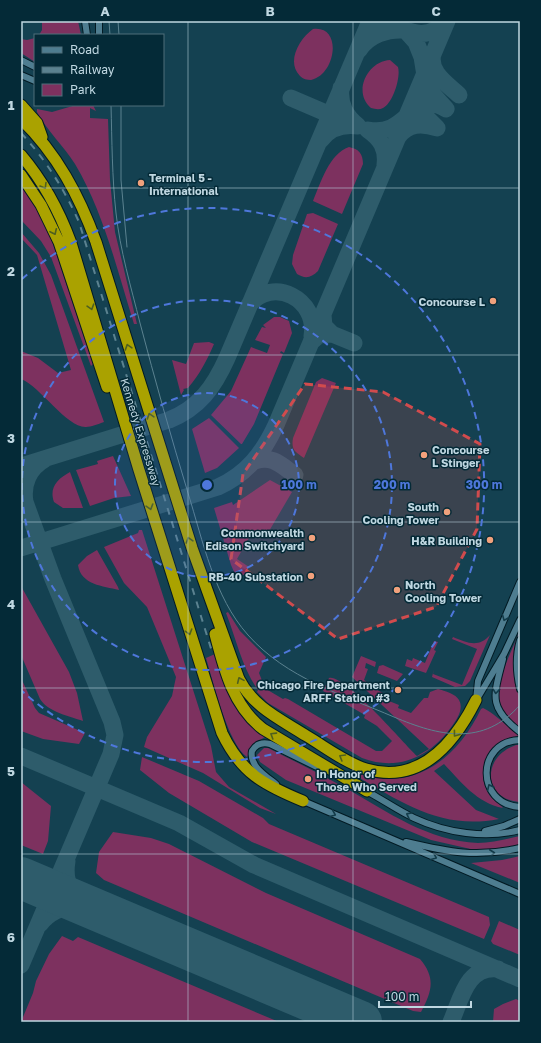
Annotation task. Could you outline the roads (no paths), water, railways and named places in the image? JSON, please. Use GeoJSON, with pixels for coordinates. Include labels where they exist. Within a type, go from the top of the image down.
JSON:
{"type":"FeatureCollection","features":[{"type":"Feature","properties":{"kind":"highway"},"geometry":{"type":"LineString","coordinates":[[21,105],[37,124],[45,145]]}},
{"type":"Feature","properties":{"kind":"highway","name":"Kennedy Expressway"},"geometry":{"type":"LineString","coordinates":[[21,119],[45,145],[69,179],[84,209],[96,242],[202,577]]}},
{"type":"Feature","properties":{"kind":"highway","name":"Kennedy Expressway"},"geometry":{"type":"LineString","coordinates":[[21,155],[43,183],[64,225],[219,726],[229,748],[248,771],[274,789],[303,801]]}},
{"type":"Feature","properties":{"kind":"highway"},"geometry":{"type":"LineString","coordinates":[[21,175],[41,204],[59,242],[100,368],[139,470]]}},
{"type":"Feature","properties":{"kind":"highway"},"geometry":{"type":"LineString","coordinates":[[202,577],[239,679],[248,695],[267,711],[357,765],[385,772],[408,770],[424,764],[440,752],[454,738],[476,700]]}},
{"type":"Feature","properties":{"kind":"highway"},"geometry":{"type":"LineString","coordinates":[[202,577],[216,637],[231,687],[243,710],[263,729],[367,791]]}},
{"type":"Feature","properties":{"kind":"street"},"geometry":{"type":"LineString","coordinates":[[85,21],[87,34]]}},
{"type":"Feature","properties":{"kind":"street"},"geometry":{"type":"LineString","coordinates":[[99,21],[99,34]]}},
{"type":"Feature","properties":{"kind":"street"},"geometry":{"type":"LineString","coordinates":[[21,60],[34,66]]}},
{"type":"Feature","properties":{"kind":"street"},"geometry":{"type":"LineString","coordinates":[[21,75],[34,81]]}},
{"type":"Feature","properties":{"kind":"street"},"geometry":{"type":"LineString","coordinates":[[476,700],[478,681],[520,582]]}},
{"type":"Feature","properties":{"kind":"street"},"geometry":{"type":"LineString","coordinates":[[476,700],[486,686],[504,654],[520,620]]}},
{"type":"Feature","properties":{"kind":"street"},"geometry":{"type":"LineString","coordinates":[[520,640],[516,657],[520,689]]}},
{"type":"Feature","properties":{"kind":"street"},"geometry":{"type":"LineString","coordinates":[[504,654],[495,691],[496,703],[500,714],[520,732]]}},
{"type":"Feature","properties":{"kind":"street"},"geometry":{"type":"LineString","coordinates":[[520,740],[508,742],[496,750],[488,762],[486,774],[488,785],[496,797],[510,805],[520,807]]}},
{"type":"Feature","properties":{"kind":"street"},"geometry":{"type":"LineString","coordinates":[[520,830],[501,834],[459,832],[422,822],[367,791],[270,744],[262,743],[255,746],[252,751],[251,758],[258,769],[279,787],[303,801],[520,894]]}},
{"type":"Feature","properties":{"kind":"street"},"geometry":{"type":"LineString","coordinates":[[459,832],[477,832],[494,829],[520,819]]}},
{"type":"Feature","properties":{"kind":"street"},"geometry":{"type":"LineString","coordinates":[[385,836],[438,849],[475,854],[498,853],[520,848]]}},
{"type":"Feature","properties":{"kind":"tram line"},"geometry":{"type":"LineString","coordinates":[[109,21],[110,34]]}},
{"type":"Feature","properties":{"kind":"tram line"},"geometry":{"type":"LineString","coordinates":[[118,21],[119,34]]}},
{"type":"Feature","properties":{"kind":"tram line"},"geometry":{"type":"LineString","coordinates":[[111,106],[112,159],[115,200],[120,241],[126,268],[163,408],[205,549],[218,586],[226,604],[236,620],[263,650],[297,674],[335,693],[427,729],[444,733],[460,734],[476,732],[491,727],[506,718],[520,705]]}},
{"type":"Feature","properties":{"kind":"tram line"},"geometry":{"type":"LineString","coordinates":[[121,106],[121,180],[127,247]]}},
{"type":"Feature","properties":{"kind":"railway"},"geometry":{"type":"LineString","coordinates":[[21,133],[54,175],[79,222],[213,655]]}},
{"type":"Feature","properties":{"kind":"place","name":"Terminal 5 - International"},"geometry":{"type":"Point","coordinates":[141,183]}},
{"type":"Feature","properties":{"kind":"place","name":"Concourse L"},"geometry":{"type":"Point","coordinates":[493,301]}},
{"type":"Feature","properties":{"kind":"place","name":"Concourse L Stinger"},"geometry":{"type":"Point","coordinates":[424,455]}},
{"type":"Feature","properties":{"kind":"place","name":"South Cooling Tower"},"geometry":{"type":"Point","coordinates":[447,512]}},
{"type":"Feature","properties":{"kind":"place","name":"Commonwealth Edison Switchyard"},"geometry":{"type":"Point","coordinates":[312,538]}},
{"type":"Feature","properties":{"kind":"place","name":"H&R Building"},"geometry":{"type":"Point","coordinates":[490,540]}},
{"type":"Feature","properties":{"kind":"place","name":"RB-40 Substation"},"geometry":{"type":"Point","coordinates":[311,576]}},
{"type":"Feature","properties":{"kind":"place","name":"North Cooling Tower"},"geometry":{"type":"Point","coordinates":[397,590]}},
{"type":"Feature","properties":{"kind":"place","name":"Chicago Fire Department ARFF Station #3"},"geometry":{"type":"Point","coordinates":[398,690]}},
{"type":"Feature","properties":{"kind":"place","name":"In Honor of Those Who Served"},"geometry":{"type":"Point","coordinates":[308,779]}}]}
